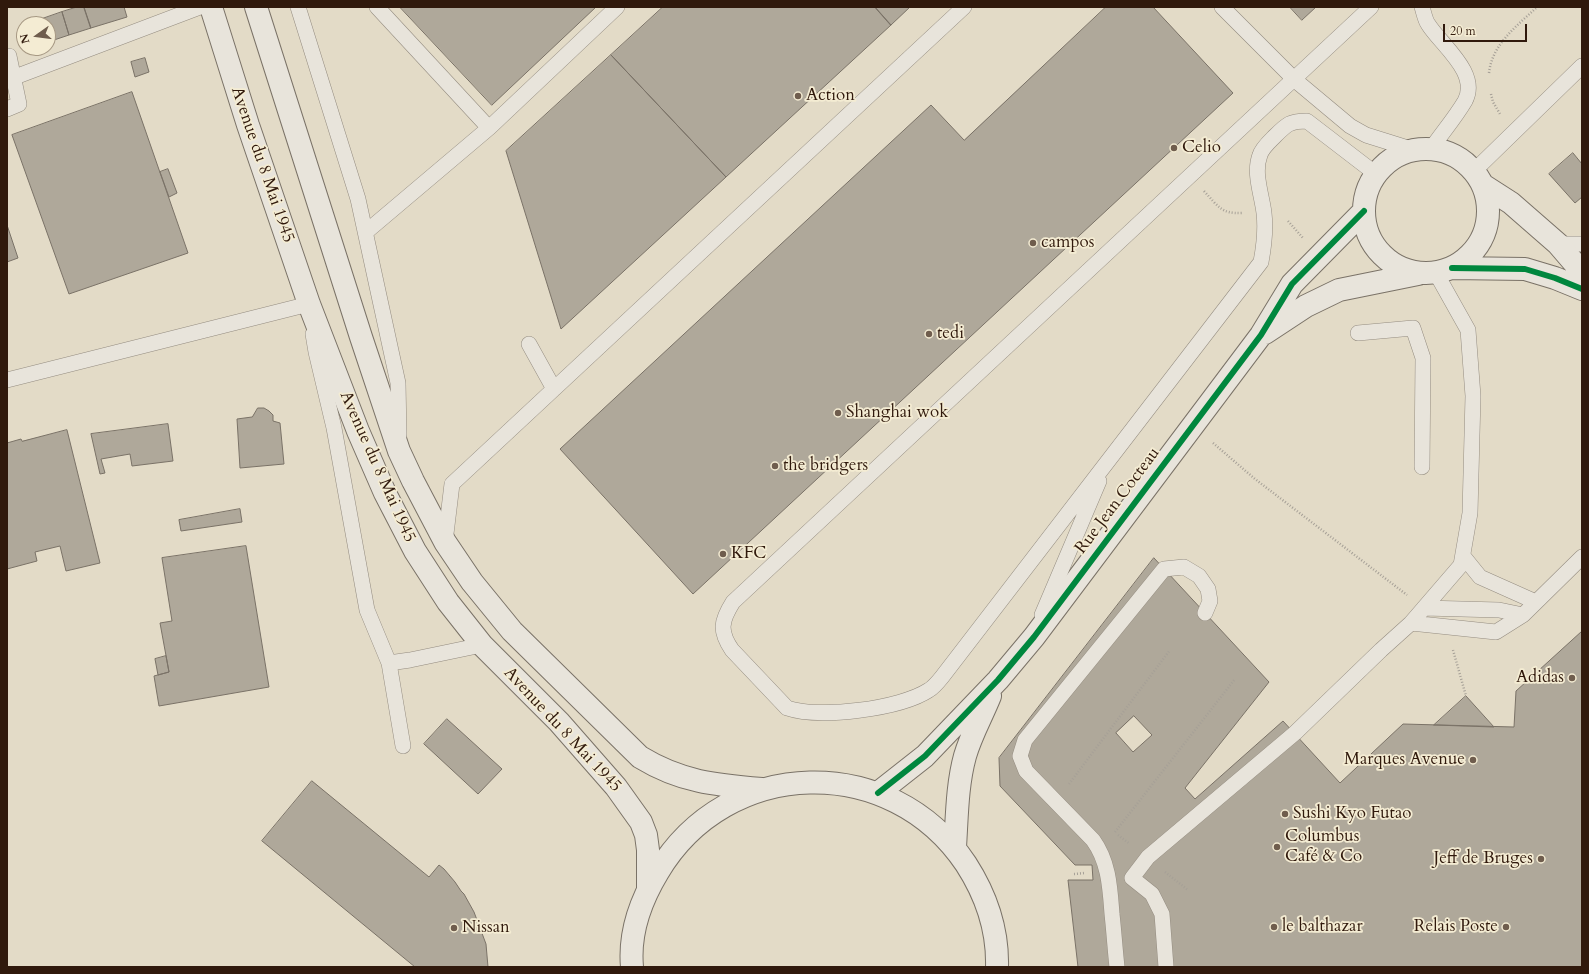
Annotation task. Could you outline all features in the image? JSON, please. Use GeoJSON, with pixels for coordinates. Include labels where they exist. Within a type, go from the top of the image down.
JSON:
{"type":"FeatureCollection","features":[{"type":"Feature","properties":{"kind":"main road","name":"Avenue du 8 Mai 1945"},"geometry":{"type":"LineString","coordinates":[[210,7],[248,125],[309,304],[358,430],[385,493],[415,551],[448,602],[482,645],[559,722],[616,787],[641,822],[646,835],[648,850],[648,889]]}},
{"type":"Feature","properties":{"kind":"main road","name":"Avenue du 8 Mai 1945"},"geometry":{"type":"LineString","coordinates":[[256,7],[358,329],[399,451],[445,542],[472,582],[512,631],[640,757],[655,766],[679,776],[716,785],[762,789]]}},
{"type":"Feature","properties":{"kind":"main road","name":"Rue Jean Cocteau"},"geometry":{"type":"LineString","coordinates":[[1422,150],[1399,155],[1386,163],[1376,174],[1367,192],[1364,211],[1366,229],[1374,246],[1386,259],[1401,269],[1436,272],[1525,269],[1555,278],[1582,289]]}},
{"type":"Feature","properties":{"kind":"main road"},"geometry":{"type":"LineString","coordinates":[[1422,150],[1443,151],[1465,162],[1478,178],[1512,203],[1558,244],[1582,272]]}},
{"type":"Feature","properties":{"kind":"main road","name":"Rue Jean Cocteau"},"geometry":{"type":"LineString","coordinates":[[1261,336],[1306,306],[1339,290],[1436,272],[1466,259],[1478,247],[1485,231],[1488,216],[1488,200],[1478,178]]}},
{"type":"Feature","properties":{"kind":"main road","name":"Rue Jean Cocteau"},"geometry":{"type":"LineString","coordinates":[[878,793],[925,756],[998,680],[1034,637],[1261,336],[1292,284],[1364,211]]}},
{"type":"Feature","properties":{"kind":"main road","name":"Rue Jean Cocteau"},"geometry":{"type":"LineString","coordinates":[[955,847],[959,788],[965,756],[998,680]]}},
{"type":"Feature","properties":{"kind":"main road","name":"Avenue du 8 Mai 1945"},"geometry":{"type":"LineString","coordinates":[[632,967],[636,924],[648,889],[668,855],[694,827],[726,805],[762,789],[800,782],[840,783],[878,793],[920,815],[955,847],[976,879],[991,915],[997,953],[997,967]]}},
{"type":"Feature","properties":{"kind":"lane"},"geometry":{"type":"LineString","coordinates":[[15,77],[200,7]]}},
{"type":"Feature","properties":{"kind":"lane"},"geometry":{"type":"LineString","coordinates":[[298,7],[358,198],[366,232],[398,383],[399,451]]}},
{"type":"Feature","properties":{"kind":"lane"},"geometry":{"type":"LineString","coordinates":[[377,7],[489,128]]}},
{"type":"Feature","properties":{"kind":"lane"},"geometry":{"type":"LineString","coordinates":[[366,232],[489,128],[617,7]]}},
{"type":"Feature","properties":{"kind":"lane"},"geometry":{"type":"LineString","coordinates":[[445,542],[452,484],[964,7]]}},
{"type":"Feature","properties":{"kind":"lane"},"geometry":{"type":"LineString","coordinates":[[1222,7],[1295,80],[1350,126],[1366,135],[1422,150],[1466,100],[1468,89],[1467,78],[1461,64],[1427,23],[1422,7]]}},
{"type":"Feature","properties":{"kind":"lane"},"geometry":{"type":"LineString","coordinates":[[1371,7],[1295,80],[733,602],[725,614],[722,627],[724,639],[732,650],[787,708],[797,712],[846,712],[877,707],[907,700],[929,690],[942,677],[1261,262],[1265,242],[1264,213],[1258,169],[1260,155],[1268,143],[1287,124],[1296,121],[1307,122],[1376,174]]}},
{"type":"Feature","properties":{"kind":"lane"},"geometry":{"type":"LineString","coordinates":[[7,56],[9,56],[15,77],[20,104],[7,109]]}},
{"type":"Feature","properties":{"kind":"lane"},"geometry":{"type":"LineString","coordinates":[[1478,178],[1515,131],[1582,66]]}},
{"type":"Feature","properties":{"kind":"lane"},"geometry":{"type":"LineString","coordinates":[[1558,244],[1582,244]]}},
{"type":"Feature","properties":{"kind":"lane"},"geometry":{"type":"LineString","coordinates":[[1132,878],[1148,857],[1295,733],[1411,623],[1461,565],[1470,513],[1473,396],[1468,330],[1436,272]]}},
{"type":"Feature","properties":{"kind":"lane"},"geometry":{"type":"LineString","coordinates":[[7,380],[309,304],[316,352],[334,428],[367,610],[389,663],[403,746]]}},
{"type":"Feature","properties":{"kind":"lane"},"geometry":{"type":"LineString","coordinates":[[1358,333],[1413,328],[1423,358],[1422,467]]}},
{"type":"Feature","properties":{"kind":"lane"},"geometry":{"type":"LineString","coordinates":[[530,344],[554,389]]}},
{"type":"Feature","properties":{"kind":"lane"},"geometry":{"type":"LineString","coordinates":[[1034,637],[1107,461]]}},
{"type":"Feature","properties":{"kind":"lane"},"geometry":{"type":"LineString","coordinates":[[1463,556],[1480,577],[1536,602]]}},
{"type":"Feature","properties":{"kind":"lane"},"geometry":{"type":"LineString","coordinates":[[1411,623],[1496,632],[1523,615],[1582,557]]}},
{"type":"Feature","properties":{"kind":"lane"},"geometry":{"type":"LineString","coordinates":[[1117,967],[1109,880],[1103,856],[1094,840],[1026,771],[1020,756],[1025,740],[1164,569],[1184,567],[1199,576],[1208,589],[1210,602],[1205,613]]}},
{"type":"Feature","properties":{"kind":"lane"},"geometry":{"type":"LineString","coordinates":[[1424,608],[1500,610],[1523,615]]}},
{"type":"Feature","properties":{"kind":"lane"},"geometry":{"type":"LineString","coordinates":[[389,663],[482,645]]}},
{"type":"Feature","properties":{"kind":"lane"},"geometry":{"type":"LineString","coordinates":[[1109,880],[1132,878],[1152,894],[1162,914],[1166,967]]}},
{"type":"Feature","properties":{"kind":"path"},"geometry":{"type":"LineString","coordinates":[[1489,80],[1491,60],[1497,48],[1507,35],[1537,7]]}},
{"type":"Feature","properties":{"kind":"path"},"geometry":{"type":"LineString","coordinates":[[1489,87],[1493,102],[1498,112],[1515,131]]}},
{"type":"Feature","properties":{"kind":"path"},"geometry":{"type":"LineString","coordinates":[[1192,426],[1256,479],[1424,608]]}},
{"type":"Feature","properties":{"kind":"path"},"geometry":{"type":"LineString","coordinates":[[1447,627],[1466,696]]}},
{"type":"Feature","properties":{"kind":"path"},"geometry":{"type":"LineString","coordinates":[[1067,786],[1170,650]]}},
{"type":"Feature","properties":{"kind":"path"},"geometry":{"type":"LineString","coordinates":[[1114,832],[1235,679]]}},
{"type":"Feature","properties":{"kind":"path"},"geometry":{"type":"LineString","coordinates":[[1109,829],[1148,857],[1188,890]]}},
{"type":"Feature","properties":{"kind":"building"},"geometry":{"type":"Polygon","coordinates":[[[77,7],[84,7],[91,28],[69,35],[62,12],[77,7]]]}},
{"type":"Feature","properties":{"kind":"building"},"geometry":{"type":"Polygon","coordinates":[[[84,7],[124,7],[127,17],[91,28],[84,7]]]}},
{"type":"Feature","properties":{"kind":"building"},"geometry":{"type":"Polygon","coordinates":[[[400,7],[596,7],[492,105],[400,7]]]}},
{"type":"Feature","properties":{"kind":"building"},"geometry":{"type":"Polygon","coordinates":[[[663,7],[875,7],[891,25],[726,177],[611,55],[663,7]]]}},
{"type":"Feature","properties":{"kind":"building"},"geometry":{"type":"Polygon","coordinates":[[[875,7],[910,7],[891,25],[875,7]]]}},
{"type":"Feature","properties":{"kind":"building"},"geometry":{"type":"Polygon","coordinates":[[[1106,7],[1153,7],[1233,93],[693,594],[560,449],[931,105],[964,140],[1106,7]]]}},
{"type":"Feature","properties":{"kind":"building"},"geometry":{"type":"Polygon","coordinates":[[[1290,7],[1316,7],[1302,20],[1290,7]]]}},
{"type":"Feature","properties":{"kind":"building"},"geometry":{"type":"Polygon","coordinates":[[[62,12],[69,35],[56,39],[56,16],[50,16],[62,12]]]}},
{"type":"Feature","properties":{"kind":"building"},"geometry":{"type":"Polygon","coordinates":[[[611,55],[726,177],[561,329],[506,151],[611,55]]]}},
{"type":"Feature","properties":{"kind":"building"},"geometry":{"type":"Polygon","coordinates":[[[145,58],[149,72],[135,77],[131,62],[145,58]]]}},
{"type":"Feature","properties":{"kind":"building"},"geometry":{"type":"Polygon","coordinates":[[[132,92],[188,253],[69,294],[12,135],[132,92]]]}},
{"type":"Feature","properties":{"kind":"building"},"geometry":{"type":"Polygon","coordinates":[[[1573,153],[1582,164],[1582,197],[1575,203],[1549,174],[1573,153]]]}},
{"type":"Feature","properties":{"kind":"building"},"geometry":{"type":"Polygon","coordinates":[[[168,169],[177,193],[169,197],[160,172],[168,169]]]}},
{"type":"Feature","properties":{"kind":"building"},"geometry":{"type":"Polygon","coordinates":[[[7,225],[18,258],[7,262],[7,225]]]}},
{"type":"Feature","properties":{"kind":"building"},"geometry":{"type":"Polygon","coordinates":[[[258,408],[264,408],[269,411],[273,415],[273,421],[280,423],[284,464],[240,468],[237,419],[252,417],[258,408]]]}},
{"type":"Feature","properties":{"kind":"building"},"geometry":{"type":"Polygon","coordinates":[[[168,424],[173,461],[132,466],[130,454],[101,459],[105,473],[100,474],[91,434],[168,424]]]}},
{"type":"Feature","properties":{"kind":"building"},"geometry":{"type":"Polygon","coordinates":[[[67,430],[100,563],[66,571],[60,546],[35,552],[37,561],[7,569],[7,443],[21,439],[22,441],[67,430]]]}},
{"type":"Feature","properties":{"kind":"building"},"geometry":{"type":"Polygon","coordinates":[[[240,509],[242,522],[181,531],[179,520],[240,509]]]}},
{"type":"Feature","properties":{"kind":"building"},"geometry":{"type":"Polygon","coordinates":[[[246,546],[269,687],[159,706],[154,676],[169,672],[160,623],[172,621],[162,558],[246,546]]]}},
{"type":"Feature","properties":{"kind":"building","name":"Marques Avenue"},"geometry":{"type":"Polygon","coordinates":[[[1154,558],[1269,682],[1185,788],[1195,799],[1283,721],[1340,783],[1403,724],[1514,727],[1516,691],[1582,631],[1582,967],[1078,967],[1068,880],[1093,880],[1092,865],[1075,865],[1000,786],[999,758],[1154,558]],[[1134,716],[1116,733],[1133,752],[1152,735],[1134,716]]]}},
{"type":"Feature","properties":{"kind":"building"},"geometry":{"type":"Polygon","coordinates":[[[166,656],[169,672],[158,675],[155,659],[166,656]]]}},
{"type":"Feature","properties":{"kind":"building"},"geometry":{"type":"Polygon","coordinates":[[[1466,696],[1494,727],[1434,725],[1466,696]]]}},
{"type":"Feature","properties":{"kind":"building"},"geometry":{"type":"Polygon","coordinates":[[[447,719],[502,769],[478,794],[424,744],[447,719]]]}},
{"type":"Feature","properties":{"kind":"building"},"geometry":{"type":"Polygon","coordinates":[[[312,781],[429,877],[439,865],[444,869],[464,894],[474,912],[486,944],[488,967],[415,967],[262,841],[312,781]]]}},
{"type":"Feature","properties":{"kind":"cycle path"},"geometry":{"type":"LineString","coordinates":[[878,793],[925,756],[998,680],[1034,637],[1261,335],[1292,284],[1364,211]]}},
{"type":"Feature","properties":{"kind":"cycle path"},"geometry":{"type":"LineString","coordinates":[[1452,268],[1525,269],[1555,278],[1582,289]]}},
{"type":"Feature","properties":{"kind":"place","name":"Action"},"geometry":{"type":"Point","coordinates":[798,96]}},
{"type":"Feature","properties":{"kind":"place","name":"Celio"},"geometry":{"type":"Point","coordinates":[1174,148]}},
{"type":"Feature","properties":{"kind":"place","name":"campos"},"geometry":{"type":"Point","coordinates":[1033,243]}},
{"type":"Feature","properties":{"kind":"place","name":"tedi"},"geometry":{"type":"Point","coordinates":[929,334]}},
{"type":"Feature","properties":{"kind":"place","name":"Shanghai wok"},"geometry":{"type":"Point","coordinates":[838,413]}},
{"type":"Feature","properties":{"kind":"place","name":"the bridgers"},"geometry":{"type":"Point","coordinates":[775,466]}},
{"type":"Feature","properties":{"kind":"place","name":"KFC"},"geometry":{"type":"Point","coordinates":[723,554]}},
{"type":"Feature","properties":{"kind":"place","name":"Adidas"},"geometry":{"type":"Point","coordinates":[1572,678]}},
{"type":"Feature","properties":{"kind":"place","name":"Marques Avenue"},"geometry":{"type":"Point","coordinates":[1473,760]}},
{"type":"Feature","properties":{"kind":"place","name":"Sushi Kyo Futao"},"geometry":{"type":"Point","coordinates":[1285,814]}},
{"type":"Feature","properties":{"kind":"place","name":"Columbus Café & Co"},"geometry":{"type":"Point","coordinates":[1277,847]}},
{"type":"Feature","properties":{"kind":"place","name":"Jeff de Bruges"},"geometry":{"type":"Point","coordinates":[1541,859]}},
{"type":"Feature","properties":{"kind":"place","name":"le balthazar"},"geometry":{"type":"Point","coordinates":[1274,927]}},
{"type":"Feature","properties":{"kind":"place","name":"Relais Poste"},"geometry":{"type":"Point","coordinates":[1506,927]}},
{"type":"Feature","properties":{"kind":"place","name":"Nissan"},"geometry":{"type":"Point","coordinates":[454,928]}}]}
